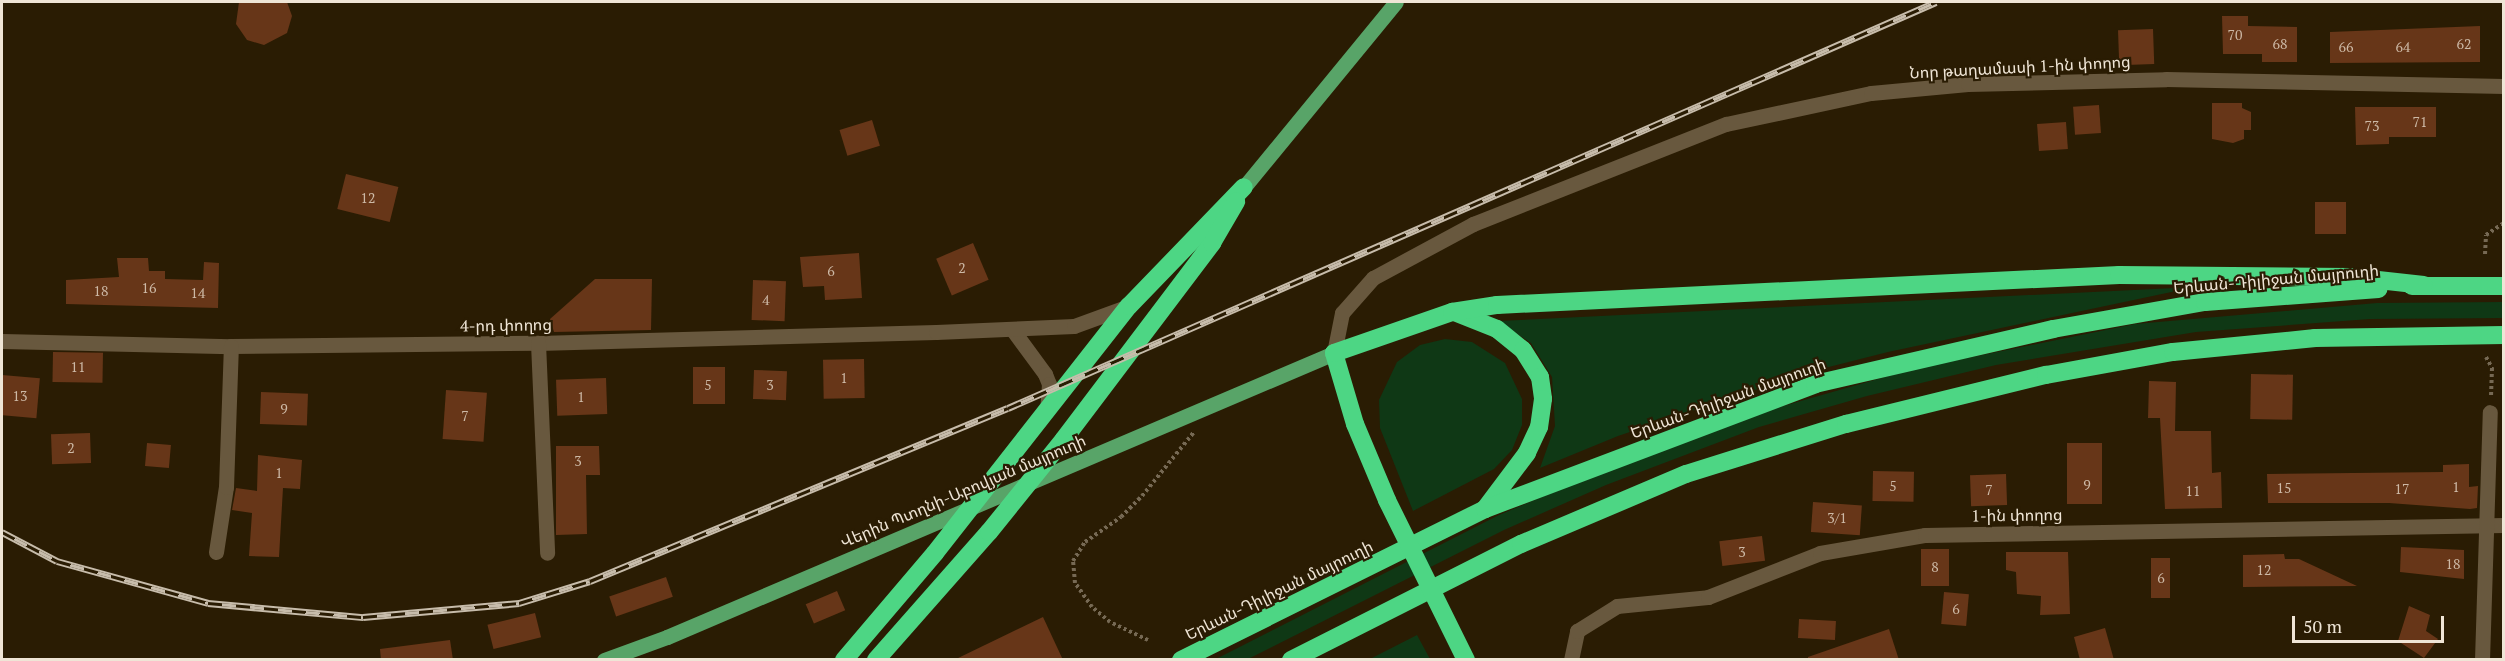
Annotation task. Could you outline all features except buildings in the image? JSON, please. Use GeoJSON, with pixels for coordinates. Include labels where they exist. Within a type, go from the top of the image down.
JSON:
{"type":"FeatureCollection","features":[{"type":"Feature","properties":{"kind":"highway"},"geometry":{"type":"LineString","coordinates":[[844,660],[935,553],[1129,306],[1244,187]]}},
{"type":"Feature","properties":{"kind":"highway"},"geometry":{"type":"LineString","coordinates":[[876,660],[989,532],[1064,440],[1212,243],[1244,187]]}},
{"type":"Feature","properties":{"kind":"highway"},"geometry":{"type":"LineString","coordinates":[[1466,660],[1387,500],[1355,424],[1334,353],[1452,312],[1497,305],[2119,275],[2351,277],[2424,285]]}},
{"type":"Feature","properties":{"kind":"highway","name":"Երևան-Դիլիջան մայրուղի"},"geometry":{"type":"LineString","coordinates":[[1181,660],[1300,603],[1485,509],[1815,384],[2054,329],[2205,302],[2424,285],[2504,286]]}},
{"type":"Feature","properties":{"kind":"highway"},"geometry":{"type":"LineString","coordinates":[[1452,312],[1497,329],[1523,350],[1539,377],[1543,399],[1539,427],[1527,453],[1485,509]]}},
{"type":"Feature","properties":{"kind":"highway"},"geometry":{"type":"LineString","coordinates":[[1291,660],[1521,544],[1686,474],[1846,424],[2046,375],[2173,352],[2315,338],[2504,335]]}},
{"type":"Feature","properties":{"kind":"highway"},"geometry":{"type":"LineString","coordinates":[[1316,660],[1343,634]]}},
{"type":"Feature","properties":{"kind":"main road"},"geometry":{"type":"LineString","coordinates":[[1244,187],[1396,2]]}},
{"type":"Feature","properties":{"kind":"main road","name":"Վերին Պտղնի-Աբովյան մայրուղի"},"geometry":{"type":"LineString","coordinates":[[603,660],[668,637],[891,539],[1205,410],[1334,353]]}},
{"type":"Feature","properties":{"kind":"street","name":"Նոր թաղամասի 1-ին փողոց"},"geometry":{"type":"LineString","coordinates":[[1334,353],[1342,313],[1373,278],[1473,224],[1726,124],[1871,93],[1968,84],[2166,79],[2504,86]]}},
{"type":"Feature","properties":{"kind":"street","name":"4-րդ փողոց"},"geometry":{"type":"LineString","coordinates":[[2,341],[231,346],[538,343],[1012,329],[1074,326],[1129,306]]}},
{"type":"Feature","properties":{"kind":"street"},"geometry":{"type":"LineString","coordinates":[[1012,329],[1045,374],[1049,384],[1047,410]]}},
{"type":"Feature","properties":{"kind":"street"},"geometry":{"type":"LineString","coordinates":[[538,343],[547,553]]}},
{"type":"Feature","properties":{"kind":"street"},"geometry":{"type":"LineString","coordinates":[[216,552],[226,487],[231,346]]}},
{"type":"Feature","properties":{"kind":"street"},"geometry":{"type":"LineString","coordinates":[[2482,660],[2490,412]]}},
{"type":"Feature","properties":{"kind":"street","name":"1-ին փողոց"},"geometry":{"type":"LineString","coordinates":[[1571,660],[1577,631],[1617,606],[1708,597],[1820,553],[1925,535],[2504,525]]}},
{"type":"Feature","properties":{"kind":"path"},"geometry":{"type":"LineString","coordinates":[[2485,254],[2486,235],[2504,223]]}},
{"type":"Feature","properties":{"kind":"path"},"geometry":{"type":"LineString","coordinates":[[2486,357],[2492,368],[2490,412]]}},
{"type":"Feature","properties":{"kind":"path"},"geometry":{"type":"LineString","coordinates":[[1148,640],[1110,622],[1092,607],[1075,584],[1073,561],[1084,542],[1121,517],[1142,496],[1192,435],[1205,410]]}},
{"type":"Feature","properties":{"kind":"green space"},"geometry":{"type":"Polygon","coordinates":[[[2195,287],[1888,352],[1805,373],[1618,436],[1540,468],[1555,426],[1552,377],[1531,343],[1498,321],[2195,287]]]}},
{"type":"Feature","properties":{"kind":"green space"},"geometry":{"type":"Polygon","coordinates":[[[2503,302],[2503,318],[2370,319],[2196,332],[1996,365],[1867,396],[1759,427],[1606,485],[1504,530],[1248,659],[1214,660],[1499,515],[1651,451],[1759,413],[1913,369],[2135,324],[2377,303],[2503,302]]]}},
{"type":"Feature","properties":{"kind":"green space"},"geometry":{"type":"Polygon","coordinates":[[[1445,339],[1472,342],[1505,363],[1522,399],[1522,425],[1512,450],[1494,469],[1413,511],[1380,428],[1379,400],[1397,362],[1420,345],[1445,339]]]}},
{"type":"Feature","properties":{"kind":"green space"},"geometry":{"type":"Polygon","coordinates":[[[1417,635],[1430,659],[1370,659],[1417,635]]]}},
{"type":"Feature","properties":{"kind":"railway"},"geometry":{"type":"LineString","coordinates":[[2,532],[57,561],[208,603],[363,617],[519,603],[590,581],[1008,408],[1936,2]]}}]}
